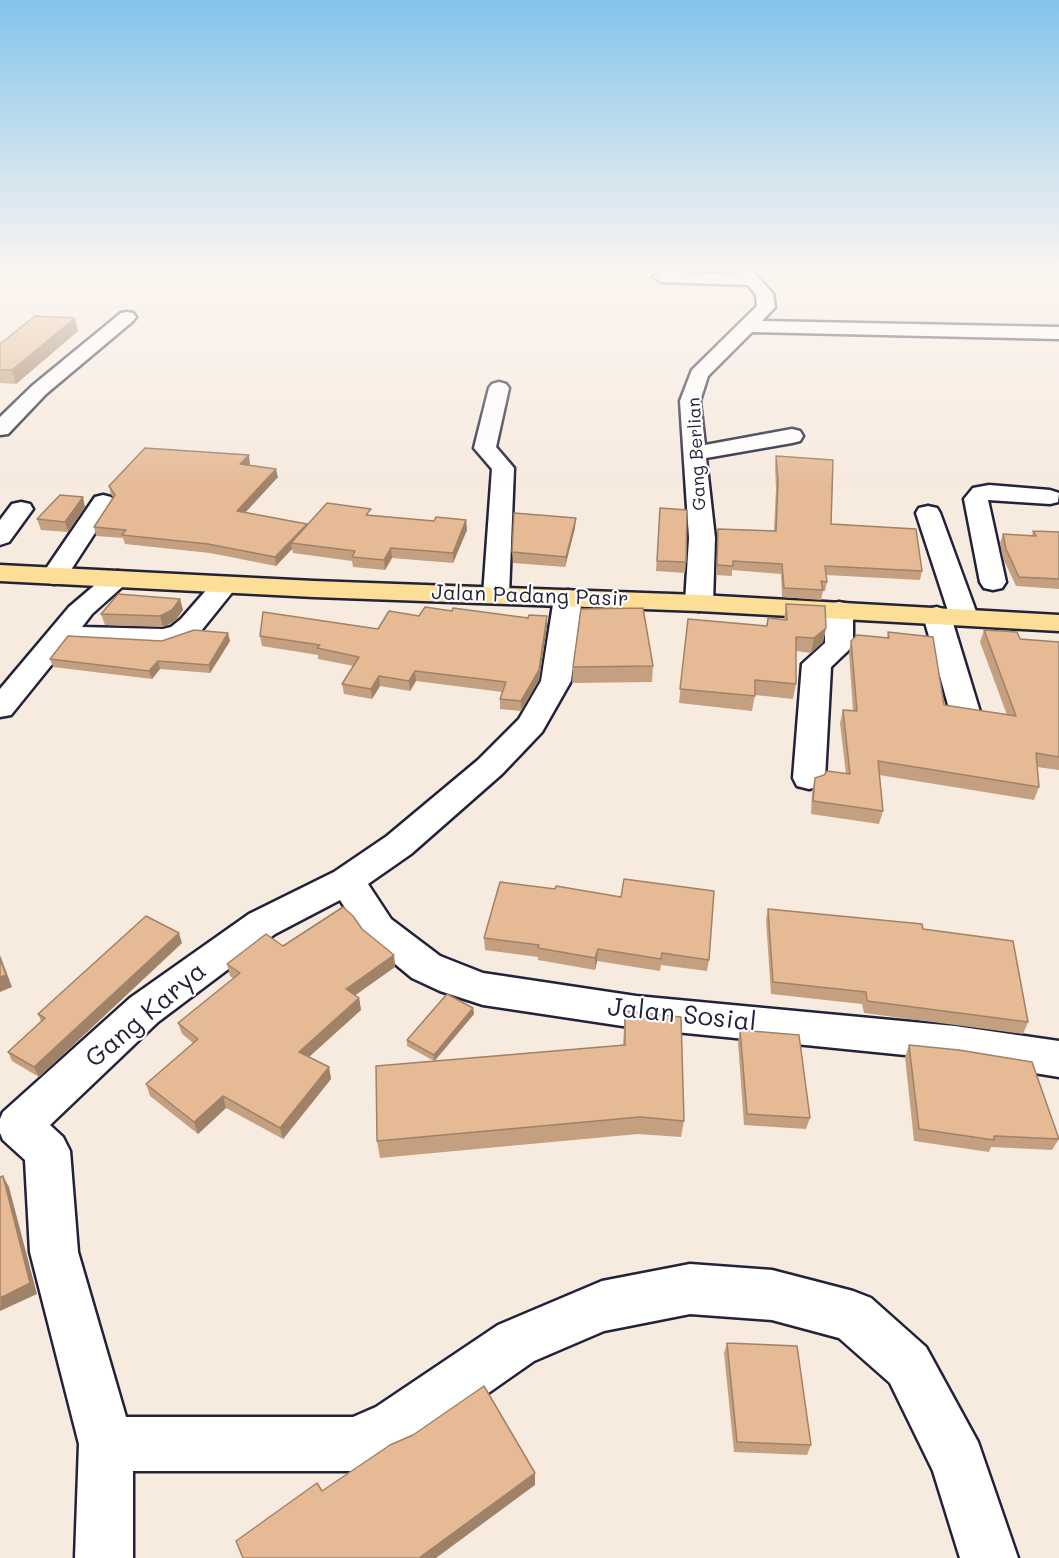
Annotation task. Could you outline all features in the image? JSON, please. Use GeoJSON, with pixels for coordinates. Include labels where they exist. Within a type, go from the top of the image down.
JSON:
{"type":"FeatureCollection","features":[{"type":"Feature","properties":{"kind":"highway","name":"Jalan Padang Pasir"},"geometry":{"type":"LineString","coordinates":[[0,573],[225,585],[839,609],[1059,623]]}},
{"type":"Feature","properties":{"kind":"street"},"geometry":{"type":"LineString","coordinates":[[0,429],[39,390],[96,343]]}},
{"type":"Feature","properties":{"kind":"street","name":"Gang Berlian"},"geometry":{"type":"LineString","coordinates":[[699,603],[702,538],[690,401],[699,374],[732,343]]}},
{"type":"Feature","properties":{"kind":"street"},"geometry":{"type":"LineString","coordinates":[[496,595],[503,468],[485,448],[499,388]]}},
{"type":"Feature","properties":{"kind":"street"},"geometry":{"type":"LineString","coordinates":[[694,453],[792,436]]}},
{"type":"Feature","properties":{"kind":"street"},"geometry":{"type":"LineString","coordinates":[[1000,619],[976,499],[981,494],[989,492],[1050,497]]}},
{"type":"Feature","properties":{"kind":"street"},"geometry":{"type":"LineString","coordinates":[[54,576],[103,502]]}},
{"type":"Feature","properties":{"kind":"street"},"geometry":{"type":"LineString","coordinates":[[0,537],[21,509]]}},
{"type":"Feature","properties":{"kind":"street"},"geometry":{"type":"LineString","coordinates":[[928,513],[951,616],[965,712]]}},
{"type":"Feature","properties":{"kind":"street"},"geometry":{"type":"LineString","coordinates":[[0,708],[76,617],[118,579]]}},
{"type":"Feature","properties":{"kind":"street"},"geometry":{"type":"LineString","coordinates":[[76,617],[86,636],[164,638],[181,633],[191,625],[225,585]]}},
{"type":"Feature","properties":{"kind":"street","name":"Gang Karya"},"geometry":{"type":"LineString","coordinates":[[104,1558],[106,1444],[54,1252],[47,1151],[10,1132],[144,1010],[262,924],[347,881],[399,845],[452,802],[531,725],[556,681],[568,598]]}},
{"type":"Feature","properties":{"kind":"street"},"geometry":{"type":"LineString","coordinates":[[809,778],[817,664],[839,646],[839,609]]}},
{"type":"Feature","properties":{"kind":"street","name":"Jalan Sosial"},"geometry":{"type":"LineString","coordinates":[[347,881],[378,929],[398,947],[426,967],[454,980],[483,989],[636,1012],[955,1043],[1059,1059]]}},
{"type":"Feature","properties":{"kind":"street"},"geometry":{"type":"LineString","coordinates":[[106,1444],[354,1444],[395,1426],[516,1343],[602,1306],[690,1289],[772,1295],[853,1316],[908,1365],[958,1462],[989,1558]]}},
{"type":"Feature","properties":{"kind":"building"},"geometry":{"type":"Polygon","coordinates":[[[45,343],[12,370],[0,370],[0,344],[45,343]]]}},
{"type":"Feature","properties":{"kind":"building"},"geometry":{"type":"Polygon","coordinates":[[[145,448],[249,455],[240,464],[276,469],[237,511],[307,524],[275,557],[208,544],[122,535],[126,530],[94,527],[115,495],[109,486],[145,448]]]}},
{"type":"Feature","properties":{"kind":"building"},"geometry":{"type":"Polygon","coordinates":[[[776,456],[833,460],[831,524],[916,529],[922,571],[825,566],[827,582],[821,581],[823,590],[784,588],[782,564],[733,561],[733,566],[717,565],[718,529],[776,531],[778,480],[776,456]]]}},
{"type":"Feature","properties":{"kind":"building"},"geometry":{"type":"Polygon","coordinates":[[[60,495],[83,497],[65,522],[37,519],[60,495]]]}},
{"type":"Feature","properties":{"kind":"building"},"geometry":{"type":"Polygon","coordinates":[[[327,503],[371,509],[366,515],[434,521],[436,517],[466,520],[453,553],[391,548],[384,560],[352,557],[355,551],[291,543],[327,503]]]}},
{"type":"Feature","properties":{"kind":"building"},"geometry":{"type":"Polygon","coordinates":[[[660,508],[687,510],[686,562],[657,561],[660,508]]]}},
{"type":"Feature","properties":{"kind":"building"},"geometry":{"type":"Polygon","coordinates":[[[514,513],[576,518],[566,557],[512,552],[514,513]]]}},
{"type":"Feature","properties":{"kind":"building"},"geometry":{"type":"Polygon","coordinates":[[[1033,531],[1059,532],[1059,579],[1019,577],[1006,549],[1003,534],[1036,536],[1033,531]]]}},
{"type":"Feature","properties":{"kind":"building"},"geometry":{"type":"Polygon","coordinates":[[[118,594],[180,599],[172,610],[160,616],[101,614],[118,594]]]}},
{"type":"Feature","properties":{"kind":"building"},"geometry":{"type":"Polygon","coordinates":[[[786,604],[825,606],[826,628],[814,638],[796,637],[796,684],[755,680],[755,696],[680,689],[688,619],[767,626],[768,618],[787,620],[786,604]]]}},
{"type":"Feature","properties":{"kind":"building"},"geometry":{"type":"Polygon","coordinates":[[[425,607],[452,611],[453,608],[528,618],[529,615],[547,616],[539,670],[521,701],[500,699],[506,682],[415,671],[409,681],[379,676],[371,689],[342,684],[359,657],[317,648],[320,645],[260,636],[263,612],[378,629],[389,611],[419,616],[425,607]]]}},
{"type":"Feature","properties":{"kind":"building"},"geometry":{"type":"Polygon","coordinates":[[[643,608],[653,666],[573,667],[581,609],[643,608]]]}},
{"type":"Feature","properties":{"kind":"building"},"geometry":{"type":"Polygon","coordinates":[[[194,630],[228,633],[209,665],[158,661],[149,671],[50,659],[68,636],[162,641],[194,630]]]}},
{"type":"Feature","properties":{"kind":"building"},"geometry":{"type":"Polygon","coordinates":[[[984,630],[1017,632],[1020,639],[1059,642],[1059,757],[1036,753],[1039,787],[878,761],[883,811],[813,801],[815,778],[824,775],[827,771],[850,774],[843,710],[857,711],[851,641],[857,635],[889,638],[888,632],[933,637],[944,705],[1016,716],[984,630]]]}},
{"type":"Feature","properties":{"kind":"building"},"geometry":{"type":"Polygon","coordinates":[[[624,879],[714,891],[709,960],[662,953],[661,959],[598,949],[595,958],[538,948],[539,945],[484,938],[500,882],[555,889],[556,886],[621,897],[624,879]]]}},
{"type":"Feature","properties":{"kind":"building"},"geometry":{"type":"Polygon","coordinates":[[[343,907],[362,929],[394,955],[346,989],[359,998],[299,1052],[329,1067],[280,1128],[223,1096],[194,1122],[146,1084],[198,1039],[178,1023],[240,973],[227,964],[266,934],[283,946],[343,907]]]}},
{"type":"Feature","properties":{"kind":"building"},"geometry":{"type":"Polygon","coordinates":[[[768,909],[922,924],[923,929],[1013,941],[1028,1022],[867,1001],[866,992],[773,982],[768,909]]]}},
{"type":"Feature","properties":{"kind":"building"},"geometry":{"type":"Polygon","coordinates":[[[146,916],[179,933],[34,1067],[8,1052],[45,1018],[38,1014],[146,916]]]}},
{"type":"Feature","properties":{"kind":"building"},"geometry":{"type":"Polygon","coordinates":[[[0,958],[6,975],[0,977],[0,958]]]}},
{"type":"Feature","properties":{"kind":"building"},"geometry":{"type":"Polygon","coordinates":[[[447,994],[473,1008],[434,1055],[407,1040],[447,994]]]}},
{"type":"Feature","properties":{"kind":"building"},"geometry":{"type":"Polygon","coordinates":[[[625,1011],[681,1017],[684,1121],[640,1117],[377,1141],[376,1066],[625,1045],[625,1011]]]}},
{"type":"Feature","properties":{"kind":"building"},"geometry":{"type":"Polygon","coordinates":[[[740,1030],[799,1035],[810,1118],[747,1114],[740,1030]]]}},
{"type":"Feature","properties":{"kind":"building"},"geometry":{"type":"Polygon","coordinates":[[[909,1045],[959,1050],[1032,1062],[1059,1139],[994,1136],[994,1140],[919,1129],[909,1045]]]}},
{"type":"Feature","properties":{"kind":"building"},"geometry":{"type":"Polygon","coordinates":[[[3,1176],[30,1283],[0,1298],[0,1177],[3,1176]]]}},
{"type":"Feature","properties":{"kind":"building"},"geometry":{"type":"Polygon","coordinates":[[[727,1343],[797,1346],[811,1445],[737,1442],[727,1343]]]}},
{"type":"Feature","properties":{"kind":"building"},"geometry":{"type":"Polygon","coordinates":[[[484,1386],[535,1473],[419,1558],[243,1558],[236,1541],[317,1483],[322,1491],[390,1445],[413,1435],[484,1386]]]}}]}
